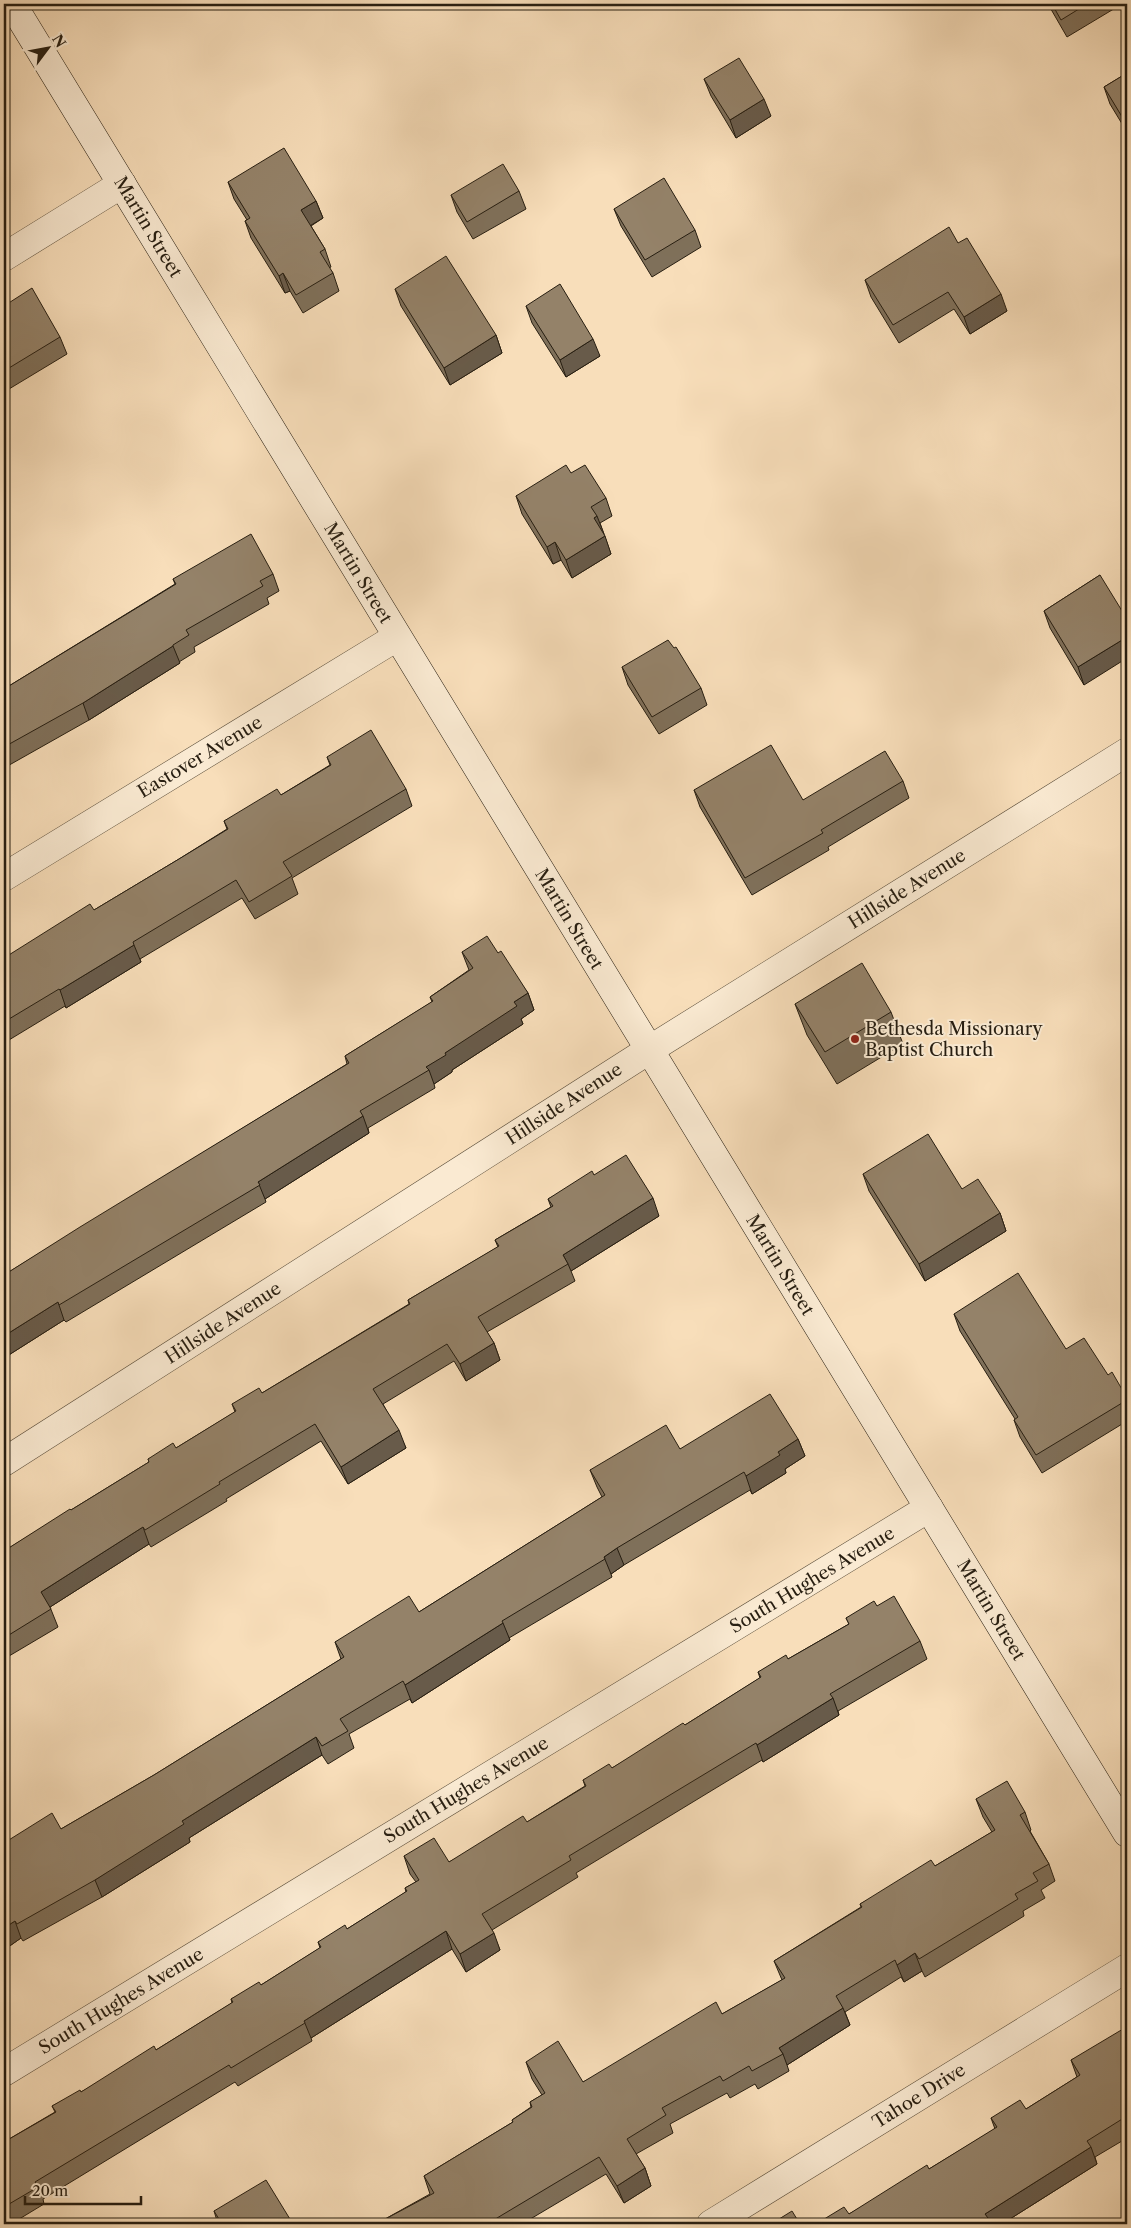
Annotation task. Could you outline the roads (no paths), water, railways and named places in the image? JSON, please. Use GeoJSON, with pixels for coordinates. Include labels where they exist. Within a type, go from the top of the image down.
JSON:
{"type":"FeatureCollection","features":[{"type":"Feature","properties":{"kind":"street","name":"Martin Street"},"geometry":{"type":"LineString","coordinates":[[12,4],[1127,1833]]}},
{"type":"Feature","properties":{"kind":"street"},"geometry":{"type":"LineString","coordinates":[[4,257],[122,184]]}},
{"type":"Feature","properties":{"kind":"street","name":"Eastover Avenue"},"geometry":{"type":"LineString","coordinates":[[4,877],[397,637]]}},
{"type":"Feature","properties":{"kind":"street","name":"Hillside Avenue"},"geometry":{"type":"LineString","coordinates":[[4,1462],[649,1050],[1127,752]]}},
{"type":"Feature","properties":{"kind":"street","name":"South Hughes Avenue"},"geometry":{"type":"LineString","coordinates":[[4,2072],[929,1508]]}},
{"type":"Feature","properties":{"kind":"street","name":"Tahoe Drive"},"geometry":{"type":"LineString","coordinates":[[711,2224],[1127,1968]]}},
{"type":"Feature","properties":{"kind":"place","name":"Bethesda Missionary Baptist Church"},"geometry":{"type":"Point","coordinates":[855,1039]}}]}
